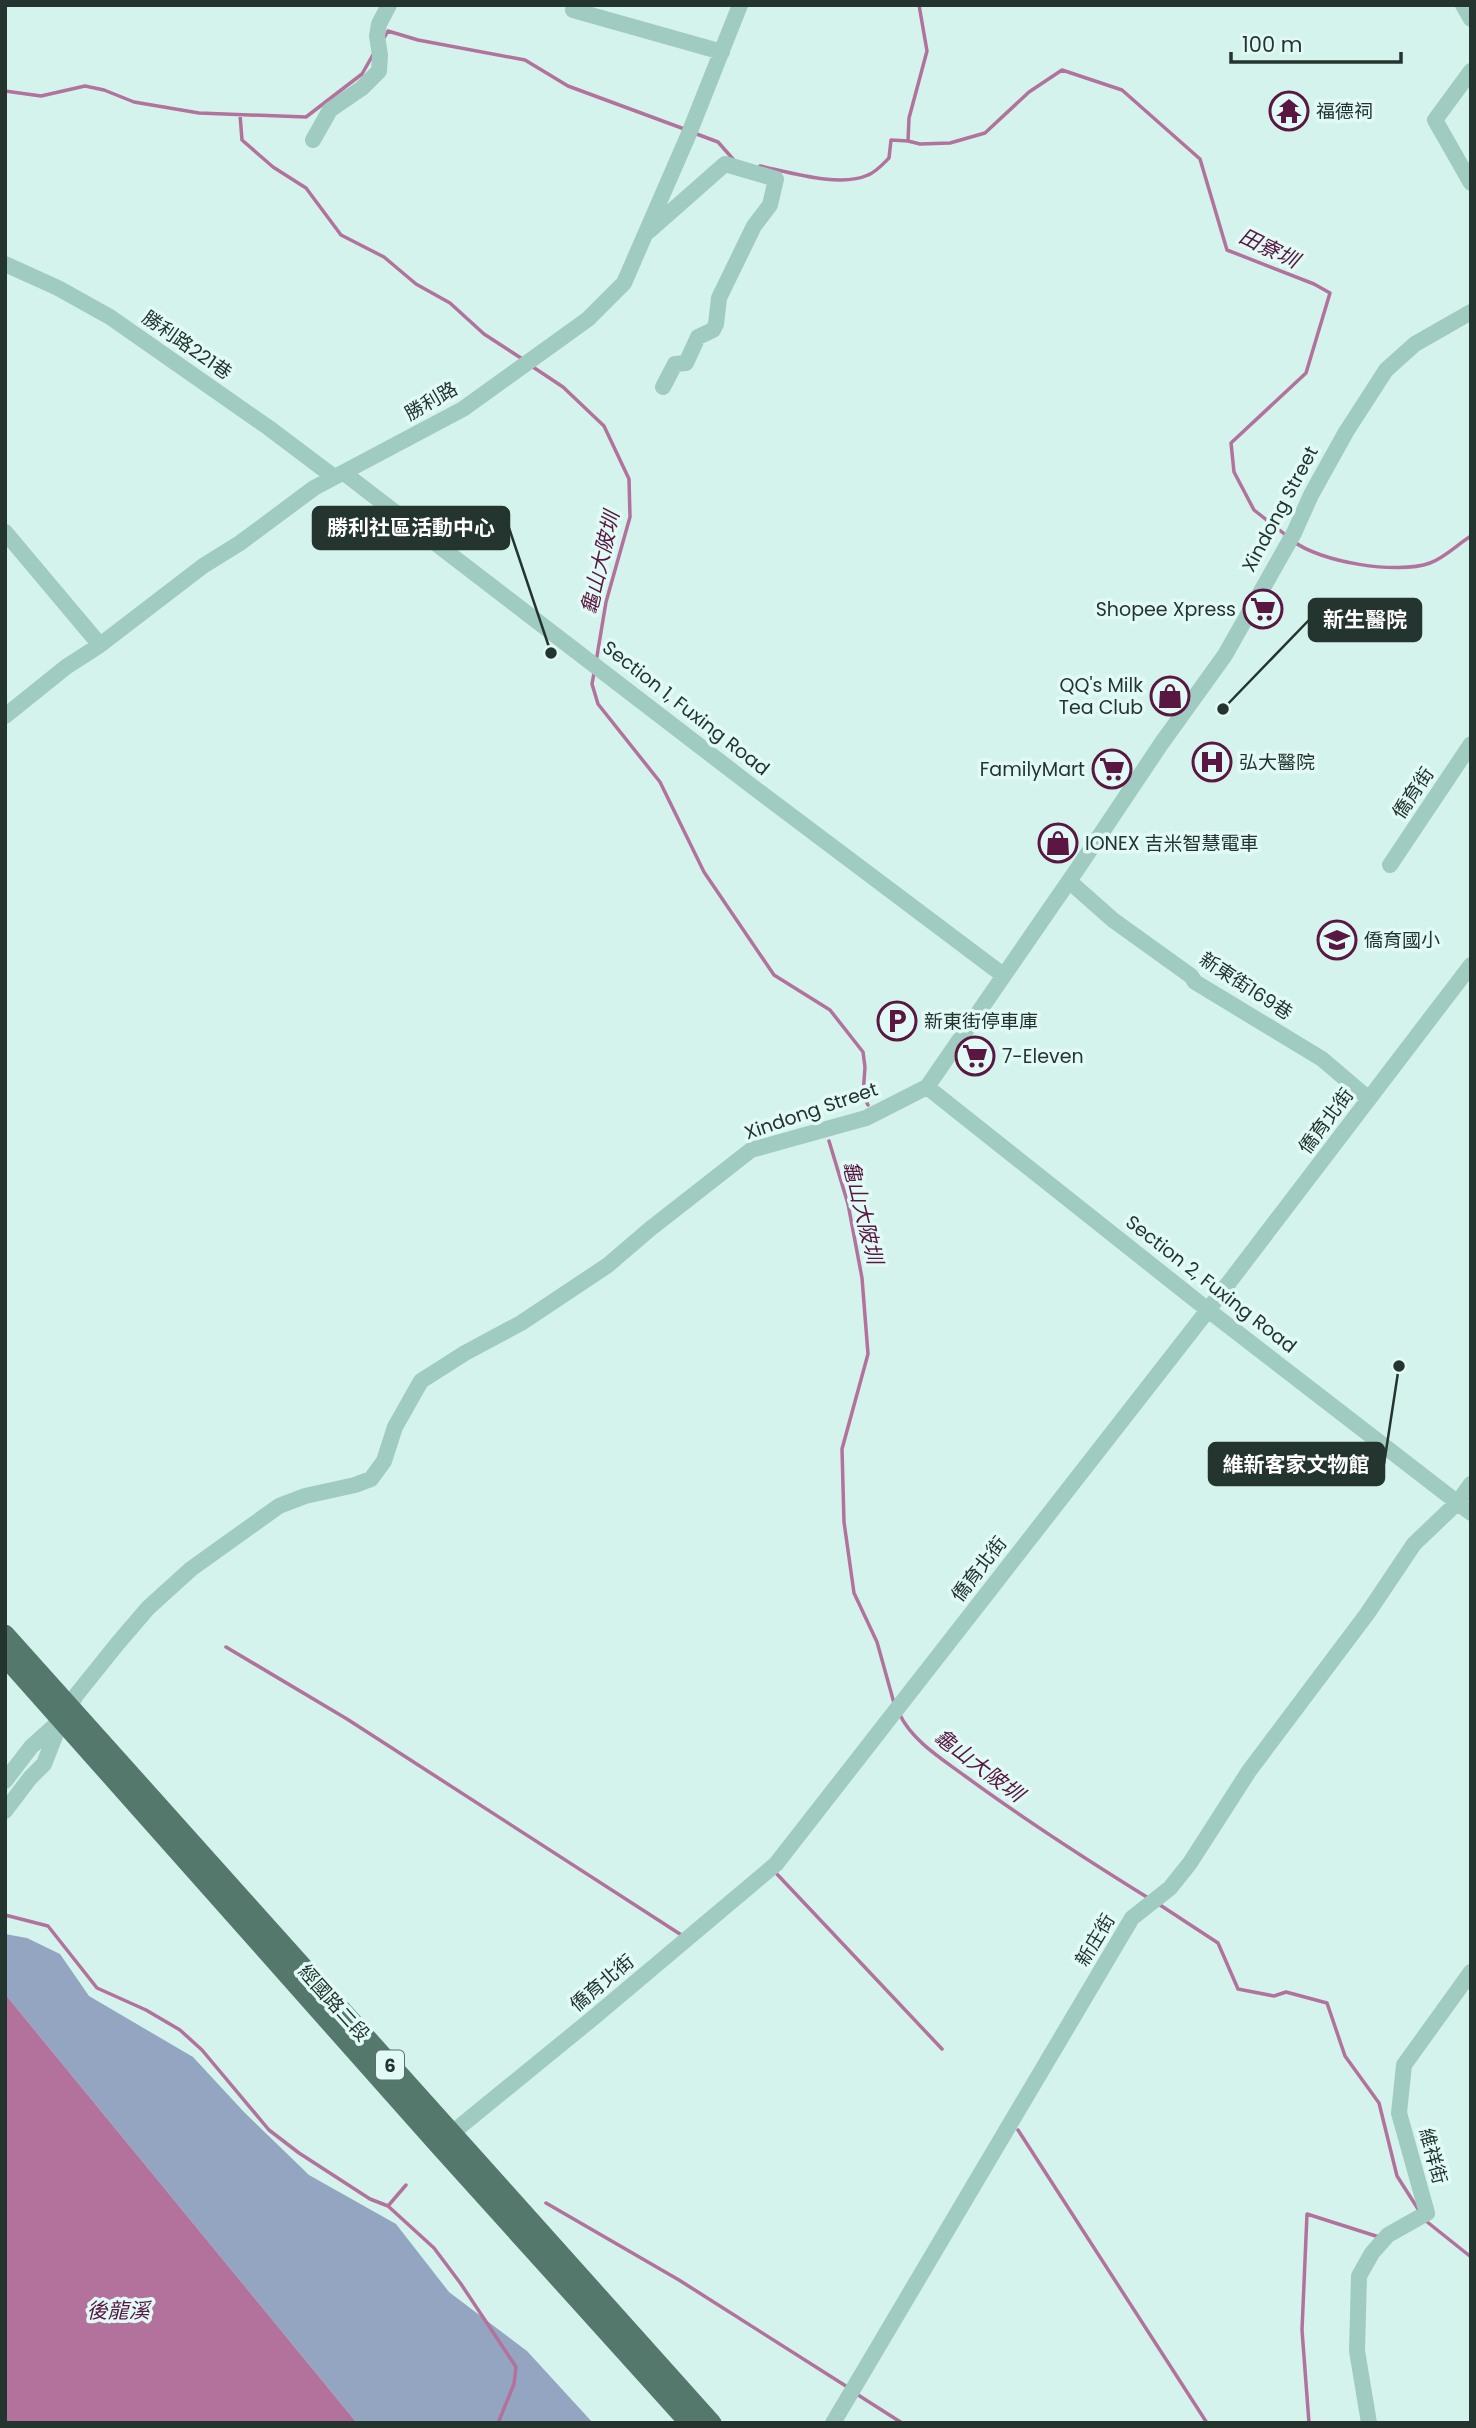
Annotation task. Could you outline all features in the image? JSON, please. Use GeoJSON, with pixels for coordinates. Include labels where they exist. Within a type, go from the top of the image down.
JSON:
{"type":"FeatureCollection","features":[{"type":"Feature","properties":{"kind":"main road","name":"6"},"geometry":{"type":"LineString","coordinates":[[5,1634],[65,1713]]}},
{"type":"Feature","properties":{"kind":"main road","name":"6"},"geometry":{"type":"LineString","coordinates":[[5,1657],[65,1713]]}},
{"type":"Feature","properties":{"kind":"main road","name":"經國路二段"},"geometry":{"type":"LineString","coordinates":[[65,1713],[452,2133],[712,2423]]}},
{"type":"Feature","properties":{"kind":"main road","name":"經國路二段"},"geometry":{"type":"LineString","coordinates":[[65,1713],[420,2125],[689,2423]]}},
{"type":"Feature","properties":{"kind":"street"},"geometry":{"type":"LineString","coordinates":[[313,140],[330,110],[362,88],[379,71],[379,24],[389,5]]}},
{"type":"Feature","properties":{"kind":"street","name":"勝利路"},"geometry":{"type":"LineString","coordinates":[[5,716],[66,667],[314,488],[463,409],[588,318],[624,283],[740,5]]}},
{"type":"Feature","properties":{"kind":"street"},"geometry":{"type":"LineString","coordinates":[[1464,5],[1471,19]]}},
{"type":"Feature","properties":{"kind":"street"},"geometry":{"type":"LineString","coordinates":[[573,10],[722,52]]}},
{"type":"Feature","properties":{"kind":"street"},"geometry":{"type":"LineString","coordinates":[[1471,71],[1435,120],[1471,183]]}},
{"type":"Feature","properties":{"kind":"street"},"geometry":{"type":"LineString","coordinates":[[645,234],[725,164],[776,179],[770,205],[754,226],[719,298],[713,330],[698,337],[686,363],[675,364],[663,387]]}},
{"type":"Feature","properties":{"kind":"street","name":"勝利路221巷"},"geometry":{"type":"LineString","coordinates":[[5,264],[58,288],[110,317],[339,475]]}},
{"type":"Feature","properties":{"kind":"street","name":"Xindong Street"},"geometry":{"type":"LineString","coordinates":[[65,1713],[125,1634],[191,1569],[279,1506],[305,1496],[370,1479],[384,1461],[392,1433],[421,1381],[520,1323],[608,1265],[751,1150],[866,1118],[927,1087],[1161,744],[1225,655],[1294,533],[1311,495],[1346,432],[1386,370],[1415,344],[1471,312]]}},
{"type":"Feature","properties":{"kind":"street","name":"Section 1, Fuxing Road"},"geometry":{"type":"LineString","coordinates":[[339,475],[1003,975]]}},
{"type":"Feature","properties":{"kind":"street"},"geometry":{"type":"LineString","coordinates":[[5,532],[100,645]]}},
{"type":"Feature","properties":{"kind":"street","name":"僑育街"},"geometry":{"type":"LineString","coordinates":[[1390,865],[1471,744]]}},
{"type":"Feature","properties":{"kind":"street","name":"新東街169巷"},"geometry":{"type":"LineString","coordinates":[[1069,881],[1113,920],[1191,976],[1195,982],[1322,1059],[1369,1099]]}},
{"type":"Feature","properties":{"kind":"street","name":"僑育北街"},"geometry":{"type":"LineString","coordinates":[[452,2133],[776,1864],[1208,1310],[1471,965]]}},
{"type":"Feature","properties":{"kind":"street","name":"Section 2, Fuxing Road"},"geometry":{"type":"LineString","coordinates":[[927,1087],[1208,1310],[1471,1513]]}},
{"type":"Feature","properties":{"kind":"street","name":"新庄街"},"geometry":{"type":"LineString","coordinates":[[832,2423],[1014,2121],[1132,1918],[1170,1888],[1190,1863],[1249,1772],[1367,1614],[1414,1544],[1458,1502],[1471,1485]]}},
{"type":"Feature","properties":{"kind":"street"},"geometry":{"type":"LineString","coordinates":[[5,1781],[31,1748],[65,1713]]}},
{"type":"Feature","properties":{"kind":"street"},"geometry":{"type":"LineString","coordinates":[[5,1811],[44,1764],[65,1713]]}},
{"type":"Feature","properties":{"kind":"street","name":"維祥街"},"geometry":{"type":"LineString","coordinates":[[1369,2423],[1357,2351],[1359,2276],[1372,2253],[1388,2235],[1427,2213],[1399,2113],[1404,2065],[1471,1972]]}},
{"type":"Feature","properties":{"kind":"shaded area"},"geometry":{"type":"Polygon","coordinates":[[[5,1934],[27,1938],[60,1954],[89,1996],[193,2057],[244,2112],[309,2175],[396,2224],[449,2292],[527,2351],[593,2423],[357,2423],[5,1994],[5,1934]]]}},
{"type":"Feature","properties":{"kind":"water","name":"後龍溪"},"geometry":{"type":"Polygon","coordinates":[[[5,1994],[357,2423],[5,2423],[5,1994]]]}},
{"type":"Feature","properties":{"kind":"waterway","name":"田寮圳"},"geometry":{"type":"LineString","coordinates":[[919,5],[927,51],[909,118],[908,141],[920,144],[950,143],[985,133],[1029,92],[1062,70],[1122,90],[1200,159],[1227,250],[1314,284],[1330,293],[1306,373],[1231,443],[1234,472],[1254,510],[1287,536]]}},
{"type":"Feature","properties":{"kind":"waterway","name":"龜山大陂圳"},"geometry":{"type":"LineString","coordinates":[[384,38],[388,31],[418,40],[525,60],[568,86],[687,130]]}},
{"type":"Feature","properties":{"kind":"waterway","name":"龜山大陂圳"},"geometry":{"type":"LineString","coordinates":[[5,91],[41,96],[85,86],[134,102],[199,113],[306,117],[362,74],[374,53]]}},
{"type":"Feature","properties":{"kind":"waterway","name":"龜山大陂圳"},"geometry":{"type":"LineString","coordinates":[[240,115],[242,140],[273,167],[306,188],[341,235],[384,257],[416,284],[450,303],[484,334],[524,360]]}},
{"type":"Feature","properties":{"kind":"waterway","name":"龜山大陂圳"},"geometry":{"type":"LineString","coordinates":[[694,133],[718,142],[733,159]]}},
{"type":"Feature","properties":{"kind":"waterway","name":"龜山大陂圳"},"geometry":{"type":"LineString","coordinates":[[760,166],[814,178],[857,179],[874,172],[889,158],[891,140],[908,141]]}},
{"type":"Feature","properties":{"kind":"waterway","name":"龜山大陂圳"},"geometry":{"type":"LineString","coordinates":[[533,367],[563,387],[604,426],[629,479],[630,517],[606,602],[596,662]]}},
{"type":"Feature","properties":{"kind":"waterway","name":"田寮圳"},"geometry":{"type":"LineString","coordinates":[[1293,541],[1321,555],[1340,560],[1398,568],[1435,561],[1471,536]]}},
{"type":"Feature","properties":{"kind":"waterway","name":"龜山大陂圳"},"geometry":{"type":"LineString","coordinates":[[594,673],[592,684],[598,704],[660,782],[704,872],[774,975],[830,1010],[863,1052],[863,1095],[868,1105]]}},
{"type":"Feature","properties":{"kind":"waterway","name":"龜山大陂圳"},"geometry":{"type":"LineString","coordinates":[[829,1141],[848,1204],[862,1278],[868,1354],[842,1449],[844,1522],[854,1593],[877,1642],[894,1703]]}},
{"type":"Feature","properties":{"kind":"waterway"},"geometry":{"type":"LineString","coordinates":[[226,1647],[347,1719],[683,1936]]}},
{"type":"Feature","properties":{"kind":"waterway","name":"龜山大陂圳"},"geometry":{"type":"LineString","coordinates":[[899,1713],[912,1732],[937,1756],[1033,1824],[1150,1899]]}},
{"type":"Feature","properties":{"kind":"waterway"},"geometry":{"type":"LineString","coordinates":[[775,1872],[942,2049]]}},
{"type":"Feature","properties":{"kind":"waterway","name":"龜山大陂圳"},"geometry":{"type":"LineString","coordinates":[[1157,1903],[1218,1943],[1238,1989],[1274,1996],[1286,1992],[1327,2003],[1345,2056],[1379,2103],[1397,2176],[1420,2212]]}},
{"type":"Feature","properties":{"kind":"waterway"},"geometry":{"type":"LineString","coordinates":[[5,1915],[48,1926],[97,1988],[146,2010],[180,2030],[202,2050],[269,2130],[370,2199],[388,2206],[434,2248],[516,2367],[514,2384],[498,2423]]}},
{"type":"Feature","properties":{"kind":"waterway"},"geometry":{"type":"LineString","coordinates":[[1018,2130],[1207,2423]]}},
{"type":"Feature","properties":{"kind":"waterway"},"geometry":{"type":"LineString","coordinates":[[388,2206],[406,2185]]}},
{"type":"Feature","properties":{"kind":"waterway"},"geometry":{"type":"LineString","coordinates":[[546,2203],[679,2280],[849,2388]]}},
{"type":"Feature","properties":{"kind":"waterway"},"geometry":{"type":"LineString","coordinates":[[1309,2423],[1302,2330],[1307,2214],[1379,2237]]}},
{"type":"Feature","properties":{"kind":"waterway"},"geometry":{"type":"LineString","coordinates":[[1426,2221],[1471,2257]]}},
{"type":"Feature","properties":{"kind":"waterway"},"geometry":{"type":"LineString","coordinates":[[855,2393],[902,2423]]}},
{"type":"Feature","properties":{"kind":"place","name":"福德祠"},"geometry":{"type":"Point","coordinates":[1289,111]}},
{"type":"Feature","properties":{"kind":"place","name":"Shopee Xpress"},"geometry":{"type":"Point","coordinates":[1263,609]}},
{"type":"Feature","properties":{"kind":"place","name":"勝利社區活動中心"},"geometry":{"type":"Point","coordinates":[551,653]}},
{"type":"Feature","properties":{"kind":"place","name":"QQ's Milk Tea Club"},"geometry":{"type":"Point","coordinates":[1170,696]}},
{"type":"Feature","properties":{"kind":"place","name":"新生醫院"},"geometry":{"type":"Point","coordinates":[1223,709]}},
{"type":"Feature","properties":{"kind":"place","name":"弘大醫院"},"geometry":{"type":"Point","coordinates":[1212,762]}},
{"type":"Feature","properties":{"kind":"place","name":"FamilyMart"},"geometry":{"type":"Point","coordinates":[1112,769]}},
{"type":"Feature","properties":{"kind":"place","name":"IONEX 吉米智慧電車"},"geometry":{"type":"Point","coordinates":[1058,843]}},
{"type":"Feature","properties":{"kind":"place","name":"僑育國小"},"geometry":{"type":"Point","coordinates":[1337,940]}},
{"type":"Feature","properties":{"kind":"place","name":"新東街停車庫"},"geometry":{"type":"Point","coordinates":[897,1021]}},
{"type":"Feature","properties":{"kind":"place","name":"7-Eleven"},"geometry":{"type":"Point","coordinates":[975,1056]}},
{"type":"Feature","properties":{"kind":"place","name":"維新客家文物館"},"geometry":{"type":"Point","coordinates":[1399,1366]}}]}
